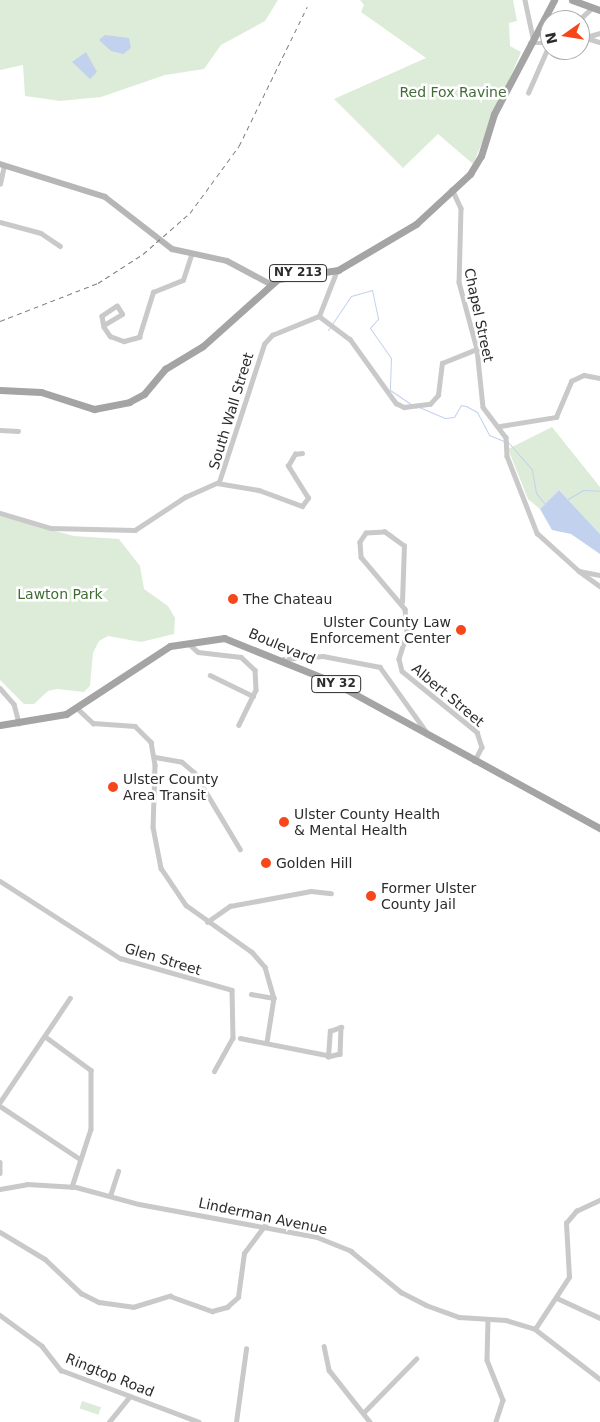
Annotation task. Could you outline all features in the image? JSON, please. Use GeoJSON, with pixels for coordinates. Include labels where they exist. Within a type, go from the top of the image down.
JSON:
{"type":"FeatureCollection","features":[{"type":"Feature","properties":{"kind":"main road","name":"NY 213"},"geometry":{"type":"LineString","coordinates":[[0,390],[41,392],[94,409],[123,405],[144,394],[165,369],[203,346],[270,284],[291,274],[337,270],[416,224],[452,189],[481,156],[494,114],[554,0]]}},
{"type":"Feature","properties":{"kind":"main road"},"geometry":{"type":"LineString","coordinates":[[572,0],[591,9],[600,10]]}},
{"type":"Feature","properties":{"kind":"main road","name":"Boulevard"},"geometry":{"type":"LineString","coordinates":[[0,725],[19,724],[78,709],[151,655],[187,640],[230,639],[283,659],[600,828]]}},
{"type":"Feature","properties":{"kind":"street"},"geometry":{"type":"LineString","coordinates":[[525,0],[532,40],[540,41]]}},
{"type":"Feature","properties":{"kind":"street"},"geometry":{"type":"LineString","coordinates":[[528,93],[543,60]]}},
{"type":"Feature","properties":{"kind":"street"},"geometry":{"type":"LineString","coordinates":[[0,184],[2,165],[105,197],[164,244],[190,256],[228,260],[270,284]]}},
{"type":"Feature","properties":{"kind":"street","name":"Chapel Street"},"geometry":{"type":"LineString","coordinates":[[452,189],[461,208],[459,282],[477,350],[483,407],[500,426],[534,529],[579,571],[600,586]]}},
{"type":"Feature","properties":{"kind":"street"},"geometry":{"type":"LineString","coordinates":[[0,219],[41,233],[60,246]]}},
{"type":"Feature","properties":{"kind":"street"},"geometry":{"type":"LineString","coordinates":[[104,325],[122,314],[117,306],[102,316],[104,325],[116,340],[139,337],[152,292],[183,280],[190,256]]}},
{"type":"Feature","properties":{"kind":"street"},"geometry":{"type":"LineString","coordinates":[[337,270],[319,316],[350,339],[396,403],[418,408],[438,395],[445,361],[477,350]]}},
{"type":"Feature","properties":{"kind":"street","name":"South Wall Street"},"geometry":{"type":"LineString","coordinates":[[0,513],[51,528],[135,530],[185,497],[217,483],[226,473],[264,344],[272,335],[319,316]]}},
{"type":"Feature","properties":{"kind":"street"},"geometry":{"type":"LineString","coordinates":[[500,426],[556,417],[571,381],[584,376],[600,378]]}},
{"type":"Feature","properties":{"kind":"street"},"geometry":{"type":"LineString","coordinates":[[0,430],[18,431]]}},
{"type":"Feature","properties":{"kind":"street"},"geometry":{"type":"LineString","coordinates":[[217,483],[259,490],[302,506],[308,498],[288,466],[295,454],[302,453]]}},
{"type":"Feature","properties":{"kind":"street","name":"Albert Street"},"geometry":{"type":"LineString","coordinates":[[402,602],[361,557],[360,542],[366,533],[385,532],[404,546],[402,602],[407,634],[399,659],[402,671],[477,732],[482,747],[475,761]]}},
{"type":"Feature","properties":{"kind":"street"},"geometry":{"type":"LineString","coordinates":[[579,571],[600,575]]}},
{"type":"Feature","properties":{"kind":"street"},"geometry":{"type":"LineString","coordinates":[[187,640],[198,652],[222,652],[247,660],[257,677],[253,696],[240,725]]}},
{"type":"Feature","properties":{"kind":"street"},"geometry":{"type":"LineString","coordinates":[[283,659],[323,656],[380,666],[428,735]]}},
{"type":"Feature","properties":{"kind":"street"},"geometry":{"type":"LineString","coordinates":[[210,675],[253,696]]}},
{"type":"Feature","properties":{"kind":"street"},"geometry":{"type":"LineString","coordinates":[[0,688],[14,704],[19,724]]}},
{"type":"Feature","properties":{"kind":"street"},"geometry":{"type":"LineString","coordinates":[[78,709],[93,723],[142,729],[155,757],[156,851],[171,887],[207,922],[259,959],[274,998],[267,1042]]}},
{"type":"Feature","properties":{"kind":"street"},"geometry":{"type":"LineString","coordinates":[[155,757],[182,762],[194,772],[240,849]]}},
{"type":"Feature","properties":{"kind":"street","name":"Glen Street"},"geometry":{"type":"LineString","coordinates":[[0,881],[120,958],[232,990],[233,1038],[215,1071]]}},
{"type":"Feature","properties":{"kind":"street"},"geometry":{"type":"LineString","coordinates":[[207,922],[230,906],[311,891],[331,893]]}},
{"type":"Feature","properties":{"kind":"street"},"geometry":{"type":"LineString","coordinates":[[251,994],[274,998]]}},
{"type":"Feature","properties":{"kind":"street"},"geometry":{"type":"LineString","coordinates":[[0,1102],[46,1037],[70,998]]}},
{"type":"Feature","properties":{"kind":"street"},"geometry":{"type":"LineString","coordinates":[[240,1038],[327,1055],[340,1054],[341,1027],[330,1032],[327,1055]]}},
{"type":"Feature","properties":{"kind":"street"},"geometry":{"type":"LineString","coordinates":[[46,1037],[91,1067],[91,1129],[72,1186]]}},
{"type":"Feature","properties":{"kind":"street"},"geometry":{"type":"LineString","coordinates":[[0,1106],[80,1158]]}},
{"type":"Feature","properties":{"kind":"street"},"geometry":{"type":"LineString","coordinates":[[0,1162],[0,1173]]}},
{"type":"Feature","properties":{"kind":"street"},"geometry":{"type":"LineString","coordinates":[[110,1196],[118,1171]]}},
{"type":"Feature","properties":{"kind":"street","name":"Linderman Avenue"},"geometry":{"type":"LineString","coordinates":[[0,1190],[27,1184],[72,1186],[110,1196],[265,1225],[345,1248],[401,1292],[426,1305],[459,1317],[488,1319],[533,1328],[600,1379]]}},
{"type":"Feature","properties":{"kind":"street"},"geometry":{"type":"LineString","coordinates":[[533,1328],[557,1298],[570,1272],[563,1234],[566,1223],[576,1210],[600,1200]]}},
{"type":"Feature","properties":{"kind":"street"},"geometry":{"type":"LineString","coordinates":[[0,1232],[45,1259],[81,1293],[99,1302],[133,1307],[170,1296],[217,1311],[238,1298],[244,1253],[265,1225]]}},
{"type":"Feature","properties":{"kind":"street"},"geometry":{"type":"LineString","coordinates":[[557,1298],[600,1318]]}},
{"type":"Feature","properties":{"kind":"street","name":"Ringtop Road"},"geometry":{"type":"LineString","coordinates":[[0,1315],[42,1346],[61,1370],[199,1422]]}},
{"type":"Feature","properties":{"kind":"street"},"geometry":{"type":"LineString","coordinates":[[488,1319],[487,1360],[503,1400],[496,1422]]}},
{"type":"Feature","properties":{"kind":"street"},"geometry":{"type":"LineString","coordinates":[[324,1346],[329,1370],[370,1422]]}},
{"type":"Feature","properties":{"kind":"street"},"geometry":{"type":"LineString","coordinates":[[236,1422],[246,1349]]}},
{"type":"Feature","properties":{"kind":"street"},"geometry":{"type":"LineString","coordinates":[[363,1413],[416,1359]]}},
{"type":"Feature","properties":{"kind":"street"},"geometry":{"type":"LineString","coordinates":[[109,1422],[130,1396]]}},
{"type":"Feature","properties":{"kind":"green space"},"geometry":{"type":"Polygon","coordinates":[[[0,0],[278,0],[265,21],[221,45],[204,69],[165,75],[101,97],[60,101],[25,96],[23,65],[0,70],[0,0]]]}},
{"type":"Feature","properties":{"kind":"green space","name":"Red Fox Ravine"},"geometry":{"type":"Polygon","coordinates":[[[360,0],[513,0],[517,21],[509,23],[510,46],[521,52],[473,164],[438,134],[403,168],[334,99],[426,58],[361,12],[364,5],[360,0]]]}},
{"type":"Feature","properties":{"kind":"green space"},"geometry":{"type":"Polygon","coordinates":[[[552,427],[600,487],[600,534],[559,490],[540,509],[528,499],[508,449],[552,427]]]}},
{"type":"Feature","properties":{"kind":"green space","name":"Lawton Park"},"geometry":{"type":"Polygon","coordinates":[[[0,516],[74,536],[119,539],[140,566],[144,589],[168,606],[175,618],[174,634],[141,642],[108,636],[99,641],[93,653],[90,686],[84,692],[57,689],[48,691],[34,704],[24,704],[0,680],[0,516]]]}},
{"type":"Feature","properties":{"kind":"green space"},"geometry":{"type":"Polygon","coordinates":[[[82,1401],[101,1407],[99,1415],[80,1409],[82,1401]]]}},
{"type":"Feature","properties":{"kind":"water"},"geometry":{"type":"Polygon","coordinates":[[[105,35],[129,38],[131,48],[123,54],[111,51],[99,40],[105,35]]]}},
{"type":"Feature","properties":{"kind":"water"},"geometry":{"type":"Polygon","coordinates":[[[86,52],[97,72],[90,79],[72,62],[86,52]]]}},
{"type":"Feature","properties":{"kind":"water"},"geometry":{"type":"Polygon","coordinates":[[[559,490],[600,534],[600,554],[571,534],[552,530],[540,509],[559,490]]]}},
{"type":"Feature","properties":{"kind":"waterway"},"geometry":{"type":"LineString","coordinates":[[328,330],[351,296],[372,290],[378,319],[370,328],[391,358],[390,390],[411,404]]}},
{"type":"Feature","properties":{"kind":"waterway"},"geometry":{"type":"LineString","coordinates":[[419,407],[445,418],[454,417],[461,405],[466,406],[477,412],[489,435],[504,441]]}},
{"type":"Feature","properties":{"kind":"waterway"},"geometry":{"type":"LineString","coordinates":[[508,442],[532,470],[536,493],[544,503]]}},
{"type":"Feature","properties":{"kind":"waterway"},"geometry":{"type":"LineString","coordinates":[[568,499],[583,490],[600,491]]}},
{"type":"Feature","properties":{"kind":"railway"},"geometry":{"type":"LineString","coordinates":[[0,321],[98,283],[143,254],[190,213],[239,146],[307,7]]}},
{"type":"Feature","properties":{"kind":"place","name":"The Chateau"},"geometry":{"type":"Point","coordinates":[233,599]}},
{"type":"Feature","properties":{"kind":"place","name":"Ulster County Law Enforcement Center"},"geometry":{"type":"Point","coordinates":[461,630]}},
{"type":"Feature","properties":{"kind":"place","name":"Ulster County Area Transit"},"geometry":{"type":"Point","coordinates":[113,787]}},
{"type":"Feature","properties":{"kind":"place","name":"Ulster County Health & Mental Health"},"geometry":{"type":"Point","coordinates":[284,822]}},
{"type":"Feature","properties":{"kind":"place","name":"Golden Hill"},"geometry":{"type":"Point","coordinates":[266,863]}},
{"type":"Feature","properties":{"kind":"place","name":"Former Ulster County Jail"},"geometry":{"type":"Point","coordinates":[371,896]}}]}
